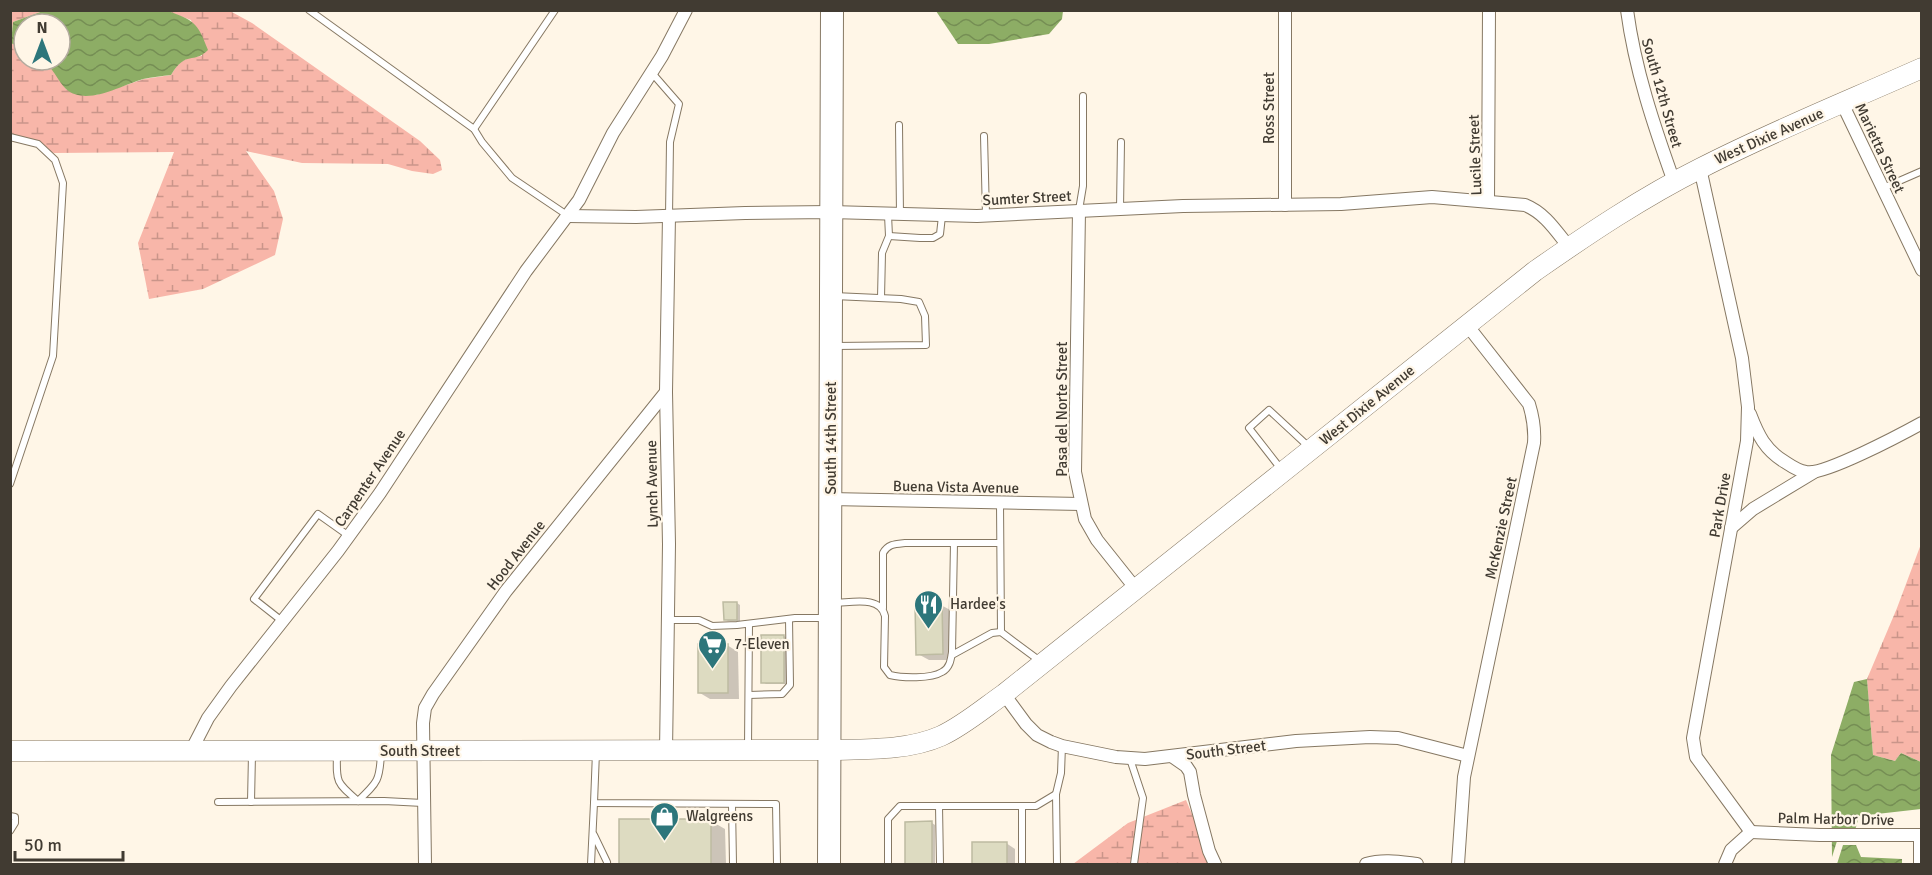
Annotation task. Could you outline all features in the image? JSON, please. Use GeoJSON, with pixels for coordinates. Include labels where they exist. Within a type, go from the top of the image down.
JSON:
{"type":"FeatureCollection","features":[{"type":"Feature","properties":{"kind":"highway","name":"South 14th Street"},"geometry":{"type":"LineString","coordinates":[[829,864],[832,10]]}},
{"type":"Feature","properties":{"kind":"main road","name":"West Dixie Avenue"},"geometry":{"type":"LineString","coordinates":[[829,750],[891,747],[941,736],[961,724],[1004,694],[1534,272],[1569,248],[1624,212],[1700,168],[1922,68]]}},
{"type":"Feature","properties":{"kind":"main road","name":"South Street"},"geometry":{"type":"LineString","coordinates":[[10,751],[829,750]]}},
{"type":"Feature","properties":{"kind":"street"},"geometry":{"type":"LineString","coordinates":[[568,216],[579,200],[613,133],[652,73],[686,10]]}},
{"type":"Feature","properties":{"kind":"street","name":"Ross Street"},"geometry":{"type":"LineString","coordinates":[[1285,10],[1285,205]]}},
{"type":"Feature","properties":{"kind":"street","name":"Lucile Street"},"geometry":{"type":"LineString","coordinates":[[1489,10],[1488,200],[1525,205],[1534,209],[1545,218],[1569,248]]}},
{"type":"Feature","properties":{"kind":"street","name":"South 12th Street"},"geometry":{"type":"LineString","coordinates":[[1627,10],[1631,43],[1640,79],[1674,183]]}},
{"type":"Feature","properties":{"kind":"street","name":"Marietta Street"},"geometry":{"type":"LineString","coordinates":[[1842,103],[1922,270]]}},
{"type":"Feature","properties":{"kind":"street","name":"Park Drive"},"geometry":{"type":"LineString","coordinates":[[1700,168],[1742,358],[1748,408],[1747,441],[1693,738],[1696,757],[1751,832]]}},
{"type":"Feature","properties":{"kind":"street","name":"Sumter Street"},"geometry":{"type":"LineString","coordinates":[[568,216],[831,212],[942,216],[1183,206],[1341,204],[1432,197],[1488,200]]}},
{"type":"Feature","properties":{"kind":"street","name":"Pasa del Norte Street"},"geometry":{"type":"LineString","coordinates":[[1079,211],[1075,471],[1084,519],[1097,540],[1136,589]]}},
{"type":"Feature","properties":{"kind":"street","name":"Carpenter Avenue"},"geometry":{"type":"LineString","coordinates":[[191,751],[208,718],[231,686],[380,493],[526,272],[568,216]]}},
{"type":"Feature","properties":{"kind":"street","name":"Lynch Avenue"},"geometry":{"type":"LineString","coordinates":[[666,751],[669,544],[666,392],[669,216]]}},
{"type":"Feature","properties":{"kind":"street","name":"McKenzie Street"},"geometry":{"type":"LineString","coordinates":[[1458,864],[1464,777],[1534,443],[1533,418],[1529,404],[1467,325]]}},
{"type":"Feature","properties":{"kind":"street","name":"Hood Avenue"},"geometry":{"type":"LineString","coordinates":[[425,864],[423,723],[425,708],[506,591],[666,392]]}},
{"type":"Feature","properties":{"kind":"street"},"geometry":{"type":"LineString","coordinates":[[1748,408],[1759,437],[1775,457],[1794,468],[1814,472]]}},
{"type":"Feature","properties":{"kind":"street"},"geometry":{"type":"LineString","coordinates":[[1731,528],[1753,509],[1814,472],[1838,464],[1922,423]]}},
{"type":"Feature","properties":{"kind":"street","name":"Buena Vista Avenue"},"geometry":{"type":"LineString","coordinates":[[830,499],[1080,504]]}},
{"type":"Feature","properties":{"kind":"street","name":"South Street"},"geometry":{"type":"LineString","coordinates":[[1004,694],[1037,735],[1050,742],[1083,752],[1145,759],[1296,741],[1370,737],[1398,738],[1468,756]]}},
{"type":"Feature","properties":{"kind":"street"},"geometry":{"type":"LineString","coordinates":[[1173,757],[1186,766],[1190,772],[1209,851],[1215,864]]}},
{"type":"Feature","properties":{"kind":"street"},"geometry":{"type":"LineString","coordinates":[[1725,864],[1731,850],[1751,832]]}},
{"type":"Feature","properties":{"kind":"street","name":"Palm Harbor Drive"},"geometry":{"type":"LineString","coordinates":[[1751,832],[1921,835]]}},
{"type":"Feature","properties":{"kind":"street"},"geometry":{"type":"LineString","coordinates":[[1920,864],[1921,835]]}},
{"type":"Feature","properties":{"kind":"street"},"geometry":{"type":"LineString","coordinates":[[1366,864],[1389,861],[1417,864]]}},
{"type":"Feature","properties":{"kind":"lane"},"geometry":{"type":"LineString","coordinates":[[309,10],[474,129],[512,178],[568,216]]}},
{"type":"Feature","properties":{"kind":"lane"},"geometry":{"type":"LineString","coordinates":[[474,129],[555,10]]}},
{"type":"Feature","properties":{"kind":"lane"},"geometry":{"type":"LineString","coordinates":[[652,73],[679,104],[670,142],[669,216]]}},
{"type":"Feature","properties":{"kind":"lane"},"geometry":{"type":"LineString","coordinates":[[1079,211],[1083,186],[1083,96]]}},
{"type":"Feature","properties":{"kind":"lane"},"geometry":{"type":"LineString","coordinates":[[881,298],[882,252],[894,215],[899,125]]}},
{"type":"Feature","properties":{"kind":"lane"},"geometry":{"type":"LineString","coordinates":[[984,136],[986,215]]}},
{"type":"Feature","properties":{"kind":"lane"},"geometry":{"type":"LineString","coordinates":[[10,137],[38,144],[55,160],[63,183],[53,356],[10,484]]}},
{"type":"Feature","properties":{"kind":"lane"},"geometry":{"type":"LineString","coordinates":[[1120,209],[1121,142]]}},
{"type":"Feature","properties":{"kind":"lane"},"geometry":{"type":"LineString","coordinates":[[1883,189],[1922,171]]}},
{"type":"Feature","properties":{"kind":"lane"},"geometry":{"type":"LineString","coordinates":[[889,236],[933,238],[940,234],[942,216]]}},
{"type":"Feature","properties":{"kind":"lane"},"geometry":{"type":"LineString","coordinates":[[831,296],[919,302],[925,316],[927,345],[831,346]]}},
{"type":"Feature","properties":{"kind":"lane"},"geometry":{"type":"LineString","coordinates":[[1283,472],[1249,428],[1269,410],[1311,449]]}},
{"type":"Feature","properties":{"kind":"lane"},"geometry":{"type":"LineString","coordinates":[[1000,503],[1001,632]]}},
{"type":"Feature","properties":{"kind":"lane"},"geometry":{"type":"LineString","coordinates":[[282,621],[254,599],[318,514],[349,536]]}},
{"type":"Feature","properties":{"kind":"lane"},"geometry":{"type":"LineString","coordinates":[[954,543],[950,664],[942,672],[930,676],[901,678],[890,675],[884,667],[883,553],[886,548],[904,543],[954,543],[1000,543]]}},
{"type":"Feature","properties":{"kind":"lane"},"geometry":{"type":"LineString","coordinates":[[667,620],[699,620],[712,626],[749,624],[789,619],[868,602],[878,604],[883,608]]}},
{"type":"Feature","properties":{"kind":"lane"},"geometry":{"type":"LineString","coordinates":[[749,695],[782,694],[790,684],[789,619]]}},
{"type":"Feature","properties":{"kind":"lane"},"geometry":{"type":"LineString","coordinates":[[748,751],[749,624]]}},
{"type":"Feature","properties":{"kind":"lane"},"geometry":{"type":"LineString","coordinates":[[952,655],[992,633],[1001,632],[1043,663]]}},
{"type":"Feature","properties":{"kind":"lane"},"geometry":{"type":"LineString","coordinates":[[1057,864],[1056,794],[1061,773],[1062,746]]}},
{"type":"Feature","properties":{"kind":"lane"},"geometry":{"type":"LineString","coordinates":[[251,802],[252,751]]}},
{"type":"Feature","properties":{"kind":"lane"},"geometry":{"type":"LineString","coordinates":[[337,751],[336,776],[341,786],[358,801]]}},
{"type":"Feature","properties":{"kind":"lane"},"geometry":{"type":"LineString","coordinates":[[358,801],[374,786],[380,774],[381,751]]}},
{"type":"Feature","properties":{"kind":"lane"},"geometry":{"type":"LineString","coordinates":[[591,864],[596,751]]}},
{"type":"Feature","properties":{"kind":"lane"},"geometry":{"type":"LineString","coordinates":[[1130,758],[1143,798],[1134,864]]}},
{"type":"Feature","properties":{"kind":"lane"},"geometry":{"type":"LineString","coordinates":[[888,864],[888,819],[900,806],[1036,806],[1056,794]]}},
{"type":"Feature","properties":{"kind":"lane"},"geometry":{"type":"LineString","coordinates":[[218,802],[358,801],[423,804]]}},
{"type":"Feature","properties":{"kind":"lane"},"geometry":{"type":"LineString","coordinates":[[594,804],[776,804],[777,864]]}},
{"type":"Feature","properties":{"kind":"lane"},"geometry":{"type":"LineString","coordinates":[[732,805],[734,864]]}},
{"type":"Feature","properties":{"kind":"lane"},"geometry":{"type":"LineString","coordinates":[[939,806],[940,864]]}},
{"type":"Feature","properties":{"kind":"lane"},"geometry":{"type":"LineString","coordinates":[[1022,806],[1022,864]]}},
{"type":"Feature","properties":{"kind":"lane"},"geometry":{"type":"LineString","coordinates":[[10,816],[15,817],[15,823],[10,831]]}},
{"type":"Feature","properties":{"kind":"lane"},"geometry":{"type":"LineString","coordinates":[[592,832],[607,862]]}},
{"type":"Feature","properties":{"kind":"green space"},"geometry":{"type":"Polygon","coordinates":[[[10,11],[43,11],[12,12],[12,72],[55,72],[67,90],[96,95],[144,79],[171,75],[184,60],[202,56],[191,20],[166,11],[230,11],[252,23],[420,141],[440,160],[442,170],[433,174],[388,164],[302,163],[246,151],[274,191],[283,219],[275,255],[203,289],[149,299],[138,243],[174,152],[54,153],[11,133],[10,11]]]}},
{"type":"Feature","properties":{"kind":"green space"},"geometry":{"type":"Polygon","coordinates":[[[1921,544],[1921,762],[1901,753],[1895,761],[1873,755],[1867,679],[1921,544]]]}},
{"type":"Feature","properties":{"kind":"green space"},"geometry":{"type":"Polygon","coordinates":[[[1186,800],[1208,852],[1216,864],[1073,864],[1128,823],[1186,800]]]}},
{"type":"Feature","properties":{"kind":"water"},"geometry":{"type":"Polygon","coordinates":[[[166,10],[193,23],[201,33],[208,50],[198,57],[181,62],[171,75],[143,79],[94,95],[74,94],[66,89],[53,72],[72,72],[72,12],[40,12],[166,10]]]}},
{"type":"Feature","properties":{"kind":"water"},"geometry":{"type":"Polygon","coordinates":[[[936,11],[1063,11],[1062,19],[1049,34],[989,44],[958,44],[936,11]]]}},
{"type":"Feature","properties":{"kind":"water"},"geometry":{"type":"Polygon","coordinates":[[[1867,679],[1873,755],[1895,761],[1901,753],[1921,762],[1921,809],[1859,816],[1853,838],[1837,841],[1832,857],[1831,755],[1854,682],[1867,679]]]}},
{"type":"Feature","properties":{"kind":"water"},"geometry":{"type":"Polygon","coordinates":[[[1843,845],[1856,845],[1861,857],[1902,859],[1902,864],[1837,864],[1843,845]]]}},
{"type":"Feature","properties":{"kind":"building"},"geometry":{"type":"Polygon","coordinates":[[[723,602],[737,602],[737,620],[724,620],[723,602]]]}},
{"type":"Feature","properties":{"kind":"building","name":"Hardee's"},"geometry":{"type":"Polygon","coordinates":[[[942,603],[943,654],[916,655],[915,604],[942,603]]]}},
{"type":"Feature","properties":{"kind":"building"},"geometry":{"type":"Polygon","coordinates":[[[761,635],[784,635],[784,683],[761,683],[761,635]]]}},
{"type":"Feature","properties":{"kind":"building","name":"7-Eleven"},"geometry":{"type":"Polygon","coordinates":[[[698,644],[728,644],[728,693],[698,693],[698,644]]]}},
{"type":"Feature","properties":{"kind":"building","name":"Walgreens"},"geometry":{"type":"Polygon","coordinates":[[[619,819],[711,819],[711,864],[619,864],[619,819]]]}},
{"type":"Feature","properties":{"kind":"building"},"geometry":{"type":"Polygon","coordinates":[[[932,821],[932,864],[905,864],[905,822],[932,821]]]}},
{"type":"Feature","properties":{"kind":"building"},"geometry":{"type":"Polygon","coordinates":[[[972,842],[1007,842],[1007,864],[972,864],[972,842]]]}},
{"type":"Feature","properties":{"kind":"place","name":"Hardee's"},"geometry":{"type":"Point","coordinates":[929,630]}},
{"type":"Feature","properties":{"kind":"place","name":"7-Eleven"},"geometry":{"type":"Point","coordinates":[713,670]}},
{"type":"Feature","properties":{"kind":"place","name":"Walgreens"},"geometry":{"type":"Point","coordinates":[665,842]}}]}
